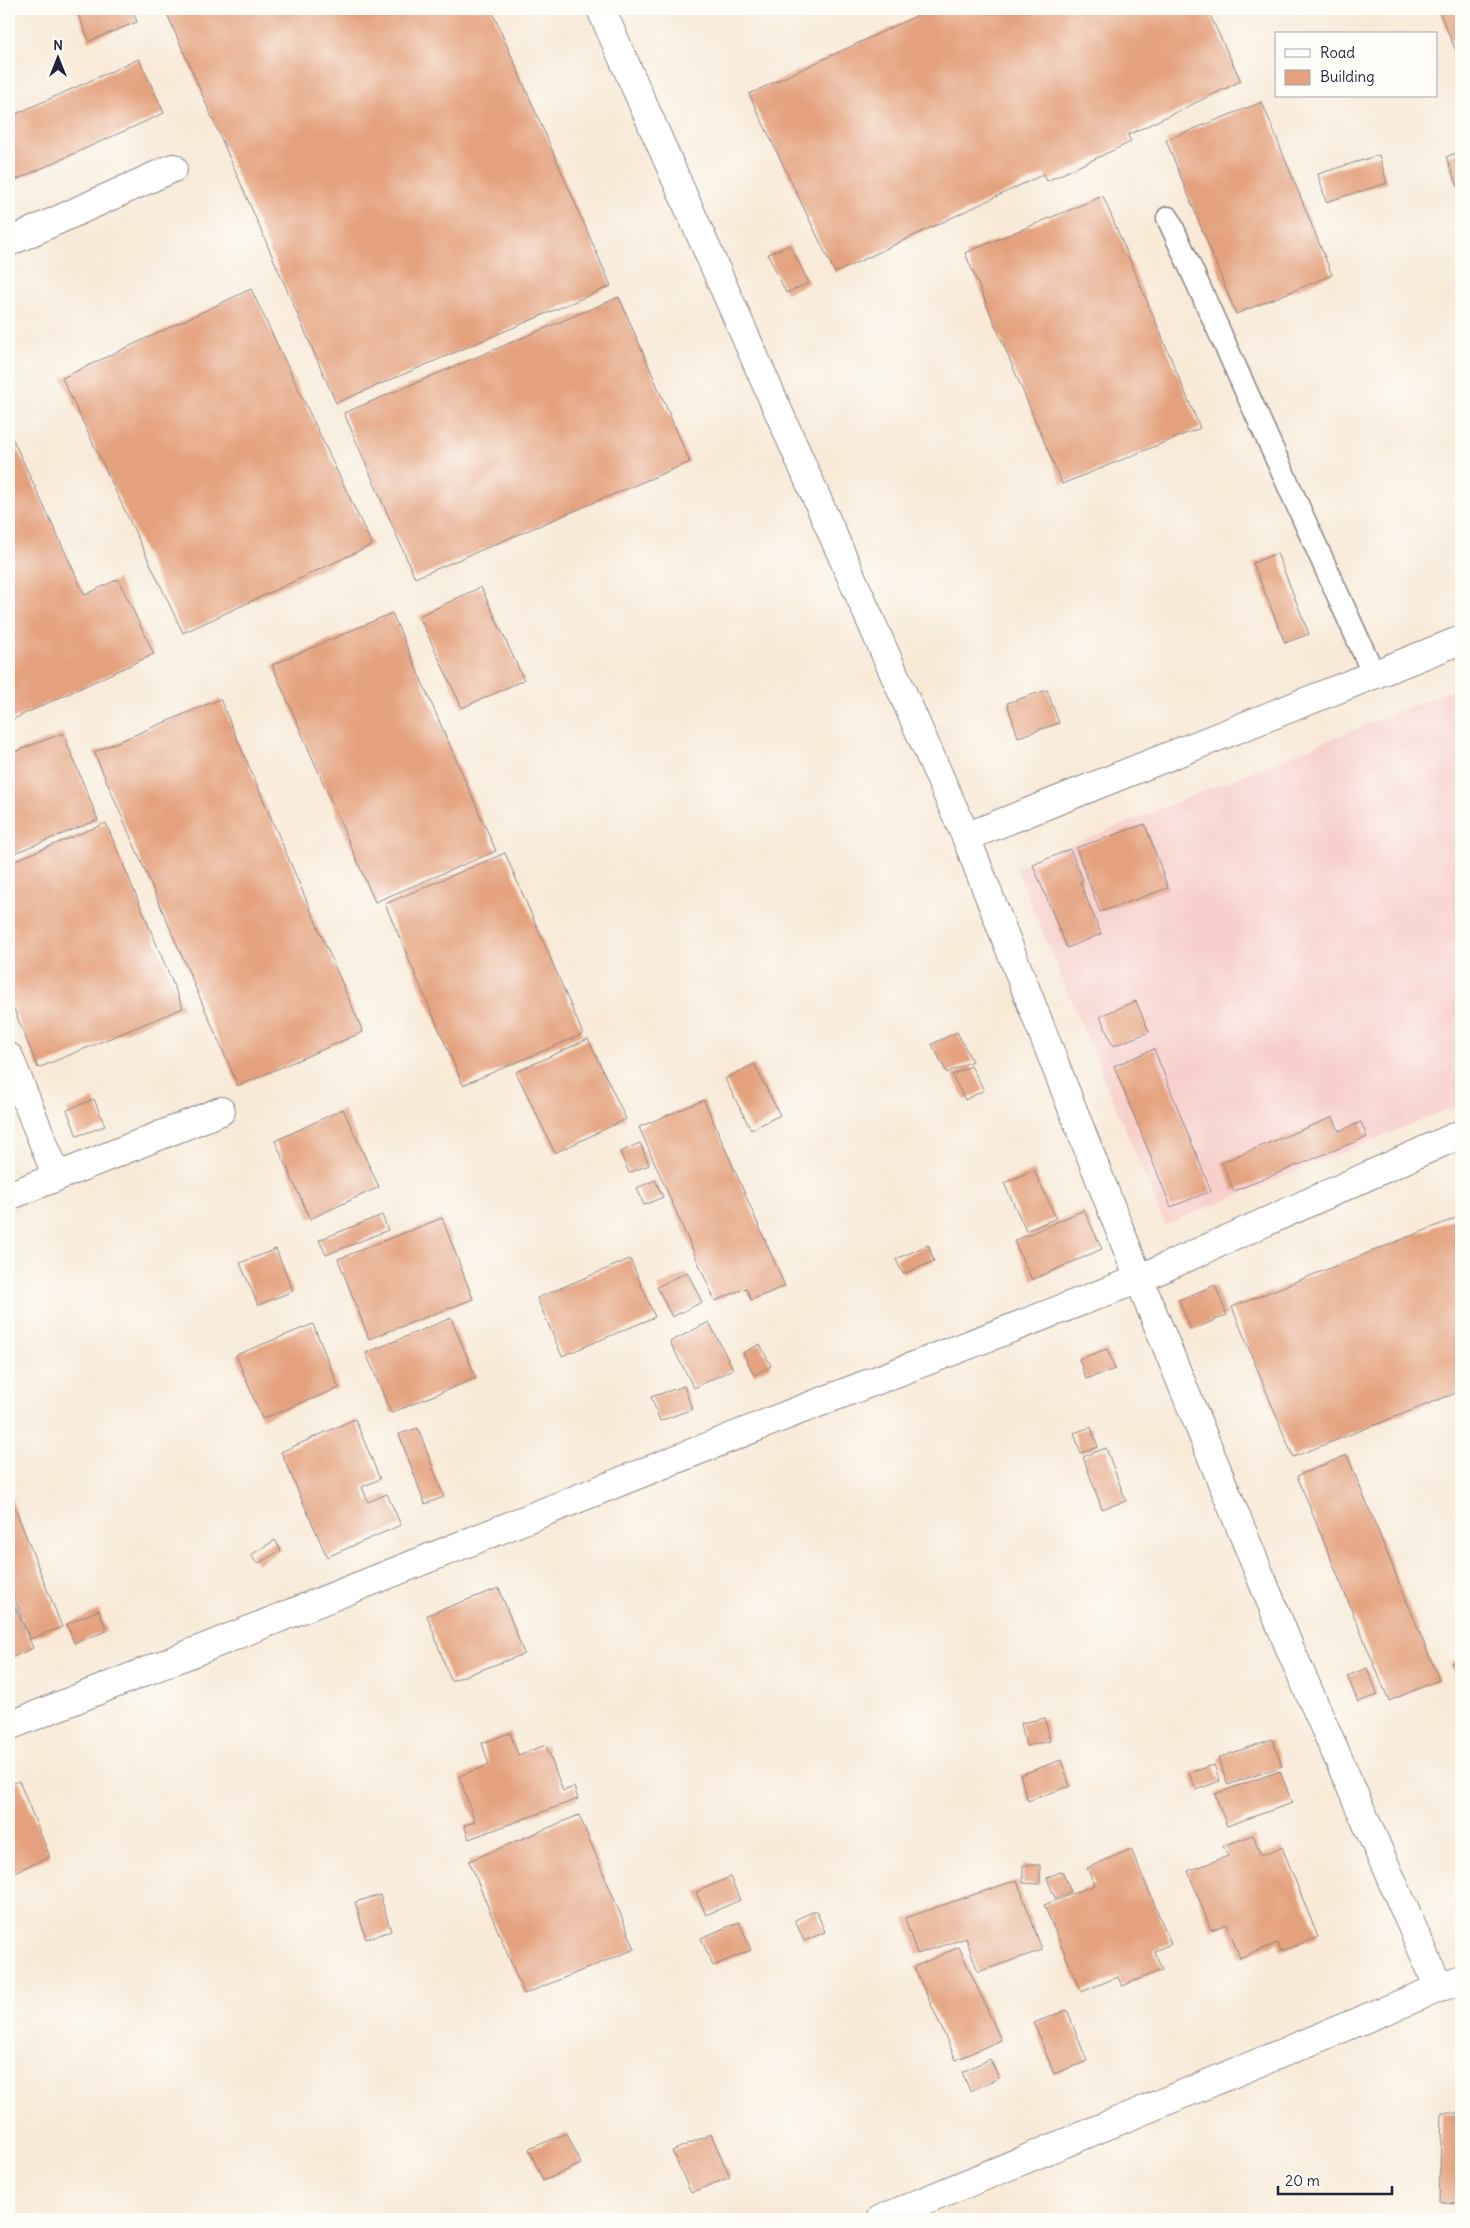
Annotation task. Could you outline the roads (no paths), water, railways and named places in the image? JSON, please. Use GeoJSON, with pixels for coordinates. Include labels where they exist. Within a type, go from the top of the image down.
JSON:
{"type":"FeatureCollection","features":[{"type":"Feature","properties":{"kind":"street"},"geometry":{"type":"LineString","coordinates":[[601,9],[966,837],[1139,1279],[1291,1651],[1450,1983],[881,2219]]}},
{"type":"Feature","properties":{"kind":"street"},"geometry":{"type":"LineString","coordinates":[[9,242],[173,168]]}},
{"type":"Feature","properties":{"kind":"street"},"geometry":{"type":"LineString","coordinates":[[966,837],[1461,640]]}},
{"type":"Feature","properties":{"kind":"street"},"geometry":{"type":"LineString","coordinates":[[9,1057],[57,1177]]}},
{"type":"Feature","properties":{"kind":"street"},"geometry":{"type":"LineString","coordinates":[[9,1196],[221,1111]]}},
{"type":"Feature","properties":{"kind":"street"},"geometry":{"type":"LineString","coordinates":[[9,1726],[792,1413],[1139,1279],[1461,1134]]}},
{"type":"Feature","properties":{"kind":"lane"},"geometry":{"type":"LineString","coordinates":[[1168,218],[1374,675]]}}]}
